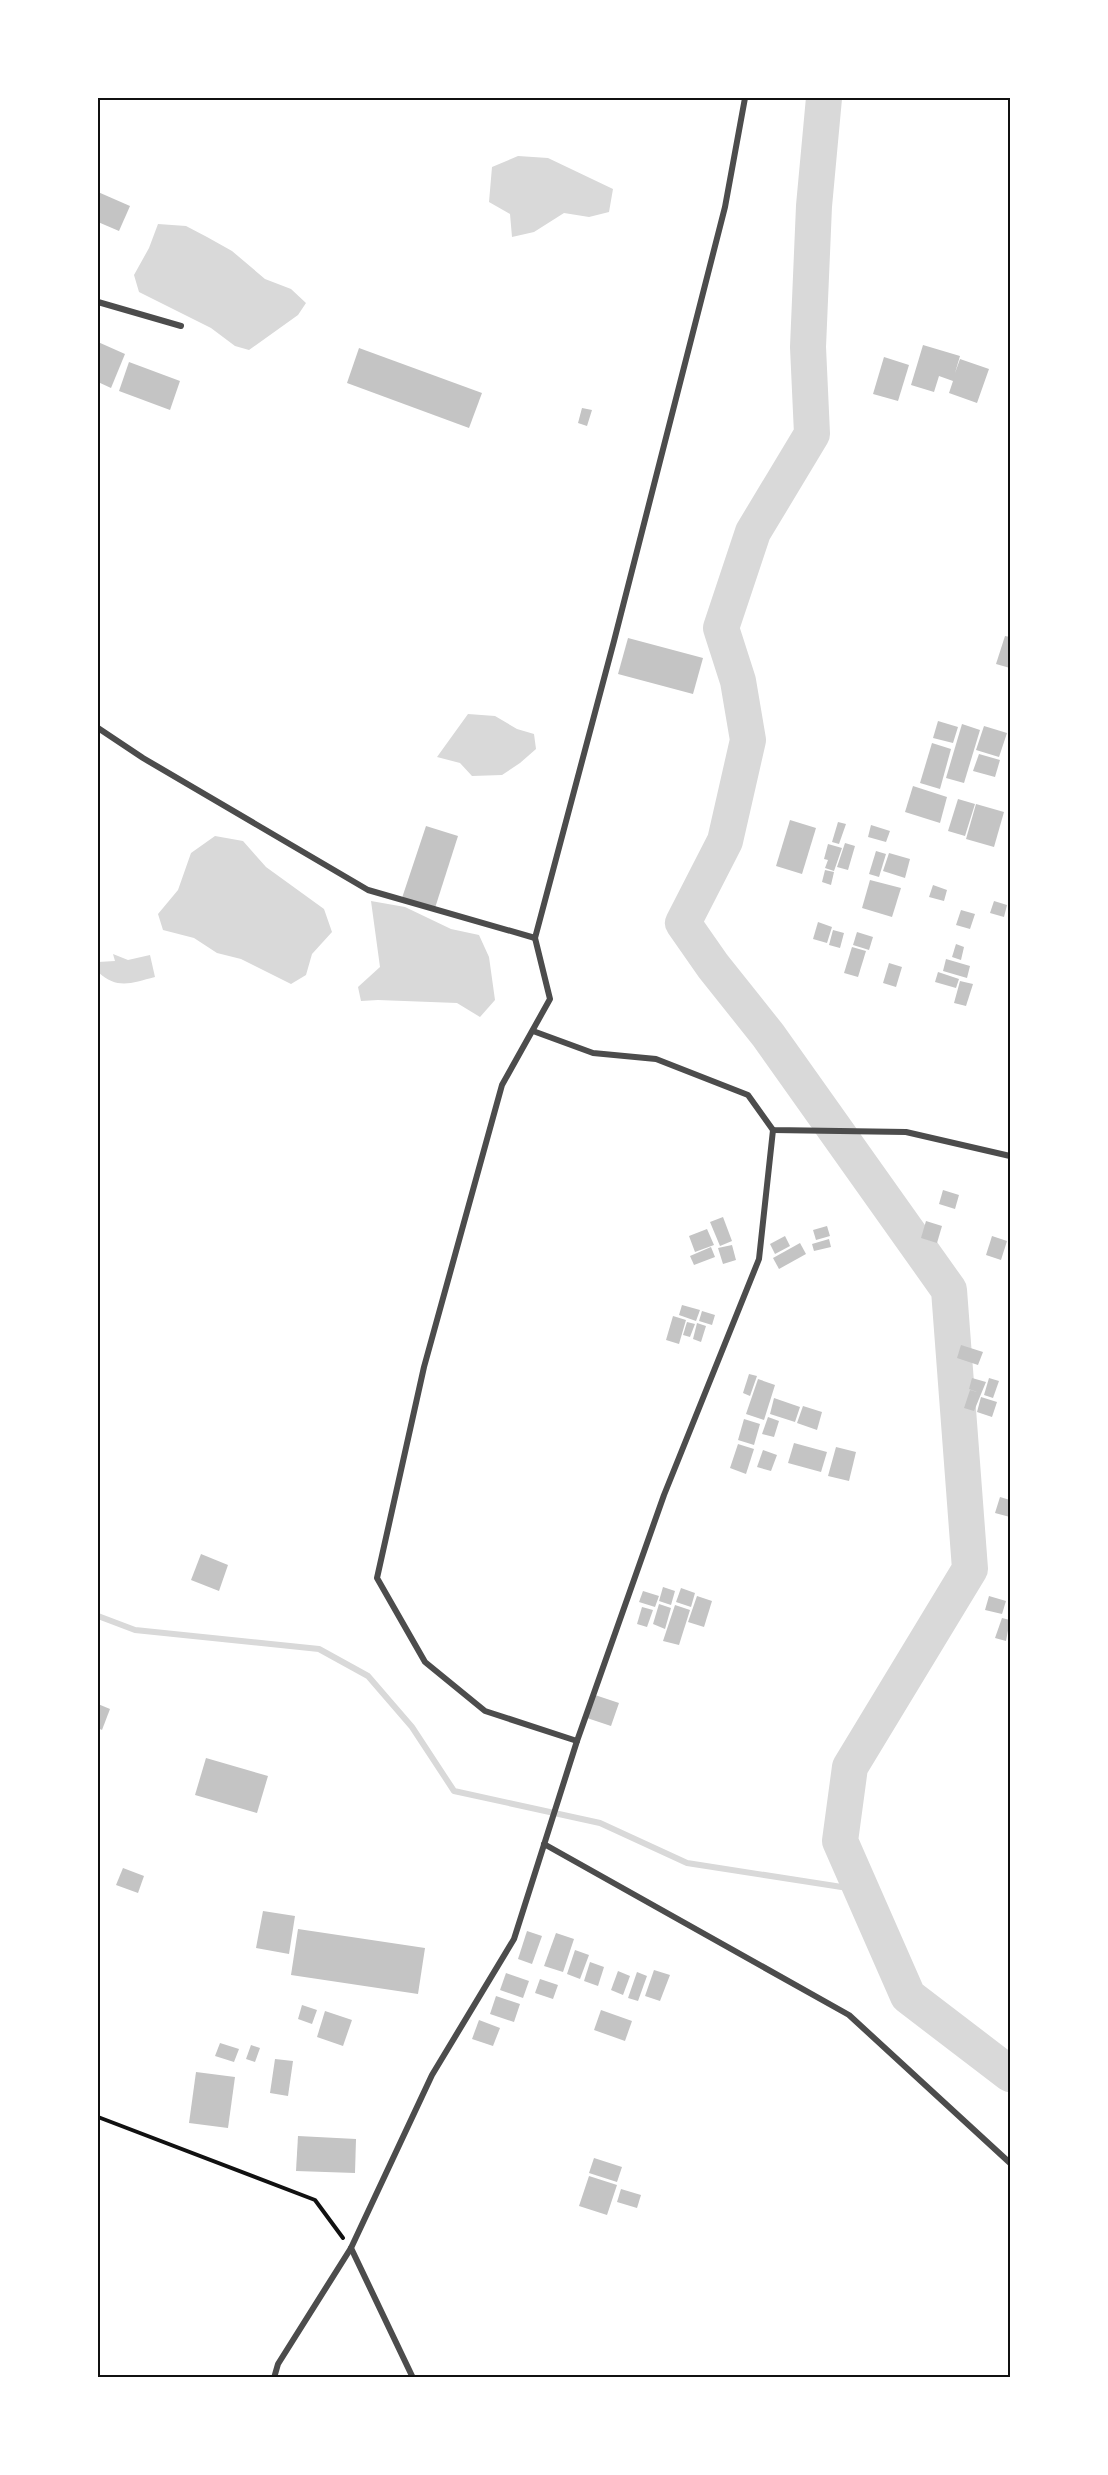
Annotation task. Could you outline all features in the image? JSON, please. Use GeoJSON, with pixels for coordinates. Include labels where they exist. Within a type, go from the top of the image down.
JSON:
{"type":"FeatureCollection","features":[{"type":"Feature","properties":{"kind":"street"},"geometry":{"type":"LineString","coordinates":[[577,1741],[485,1711],[425,1662],[377,1578],[424,1367],[502,1085],[550,999],[535,938],[614,641],[722,218],[745,98]]}},
{"type":"Feature","properties":{"kind":"street"},"geometry":{"type":"LineString","coordinates":[[98,302],[181,326]]}},
{"type":"Feature","properties":{"kind":"street"},"geometry":{"type":"LineString","coordinates":[[98,728],[153,764],[368,890],[535,938]]}},
{"type":"Feature","properties":{"kind":"street"},"geometry":{"type":"LineString","coordinates":[[274,2378],[278,2364],[351,2248],[432,2075],[514,1939],[577,1741],[663,1495],[759,1259],[773,1130],[748,1095],[656,1059],[593,1053],[533,1031]]}},
{"type":"Feature","properties":{"kind":"street"},"geometry":{"type":"LineString","coordinates":[[773,1130],[906,1132],[1011,1156]]}},
{"type":"Feature","properties":{"kind":"street"},"geometry":{"type":"LineString","coordinates":[[544,1844],[849,2015],[1011,2163]]}},
{"type":"Feature","properties":{"kind":"street"},"geometry":{"type":"LineString","coordinates":[[351,2248],[413,2378]]}},
{"type":"Feature","properties":{"kind":"path"},"geometry":{"type":"LineString","coordinates":[[98,2117],[315,2200],[351,2248]]}},
{"type":"Feature","properties":{"kind":"shaded area"},"geometry":{"type":"Polygon","coordinates":[[[518,156],[548,158],[613,189],[609,212],[589,217],[564,213],[534,232],[512,237],[510,214],[489,202],[492,167],[518,156]]]}},
{"type":"Feature","properties":{"kind":"shaded area"},"geometry":{"type":"Polygon","coordinates":[[[158,224],[186,226],[207,237],[232,251],[265,279],[291,289],[306,303],[298,315],[249,350],[235,346],[211,328],[139,292],[134,275],[149,248],[158,224]]]}},
{"type":"Feature","properties":{"kind":"shaded area"},"geometry":{"type":"Polygon","coordinates":[[[468,714],[495,716],[517,729],[534,734],[536,749],[502,775],[472,776],[460,763],[437,757],[468,714]]]}},
{"type":"Feature","properties":{"kind":"shaded area"},"geometry":{"type":"Polygon","coordinates":[[[215,836],[243,841],[266,867],[324,909],[332,932],[312,954],[306,975],[291,984],[241,959],[217,953],[194,938],[163,930],[158,914],[178,890],[191,853],[215,836]]]}},
{"type":"Feature","properties":{"kind":"shaded area"},"geometry":{"type":"Polygon","coordinates":[[[371,901],[405,907],[451,929],[479,935],[489,957],[495,1000],[480,1017],[457,1003],[361,1001],[358,987],[380,967],[371,901]]]}},
{"type":"Feature","properties":{"kind":"shaded area"},"geometry":{"type":"Polygon","coordinates":[[[113,954],[128,960],[150,955],[155,977],[125,984],[105,978],[98,972],[98,962],[115,961],[113,954]]]}},
{"type":"Feature","properties":{"kind":"building"},"geometry":{"type":"Polygon","coordinates":[[[98,192],[130,206],[119,231],[98,222],[98,192]]]}},
{"type":"Feature","properties":{"kind":"building"},"geometry":{"type":"Polygon","coordinates":[[[98,342],[125,354],[111,388],[98,382],[98,342]]]}},
{"type":"Feature","properties":{"kind":"building"},"geometry":{"type":"Polygon","coordinates":[[[923,345],[960,356],[955,373],[960,359],[989,369],[977,403],[949,393],[953,381],[939,376],[934,392],[911,385],[923,345]]]}},
{"type":"Feature","properties":{"kind":"building"},"geometry":{"type":"Polygon","coordinates":[[[359,348],[482,393],[469,428],[347,383],[359,348]]]}},
{"type":"Feature","properties":{"kind":"building"},"geometry":{"type":"Polygon","coordinates":[[[884,357],[909,365],[898,401],[873,394],[884,357]]]}},
{"type":"Feature","properties":{"kind":"building"},"geometry":{"type":"Polygon","coordinates":[[[129,362],[180,381],[170,410],[119,391],[129,362]]]}},
{"type":"Feature","properties":{"kind":"building"},"geometry":{"type":"Polygon","coordinates":[[[582,408],[592,410],[587,426],[578,423],[582,408]]]}},
{"type":"Feature","properties":{"kind":"building"},"geometry":{"type":"Polygon","coordinates":[[[1005,636],[1010,637],[1010,668],[996,664],[1005,636]]]}},
{"type":"Feature","properties":{"kind":"building"},"geometry":{"type":"Polygon","coordinates":[[[628,638],[703,658],[693,694],[618,674],[628,638]]]}},
{"type":"Feature","properties":{"kind":"building"},"geometry":{"type":"Polygon","coordinates":[[[938,721],[958,727],[953,743],[933,738],[938,721]]]}},
{"type":"Feature","properties":{"kind":"building"},"geometry":{"type":"Polygon","coordinates":[[[962,724],[980,730],[964,783],[946,778],[962,724]]]}},
{"type":"Feature","properties":{"kind":"building"},"geometry":{"type":"Polygon","coordinates":[[[984,726],[1007,733],[999,757],[976,750],[984,726]]]}},
{"type":"Feature","properties":{"kind":"building"},"geometry":{"type":"Polygon","coordinates":[[[932,743],[951,749],[940,789],[920,783],[932,743]]]}},
{"type":"Feature","properties":{"kind":"building"},"geometry":{"type":"Polygon","coordinates":[[[979,754],[1000,760],[995,777],[973,771],[979,754]]]}},
{"type":"Feature","properties":{"kind":"building"},"geometry":{"type":"Polygon","coordinates":[[[913,786],[947,797],[940,823],[905,812],[913,786]]]}},
{"type":"Feature","properties":{"kind":"building"},"geometry":{"type":"Polygon","coordinates":[[[958,799],[975,804],[965,836],[948,831],[958,799]]]}},
{"type":"Feature","properties":{"kind":"building"},"geometry":{"type":"Polygon","coordinates":[[[976,804],[1004,812],[994,847],[966,839],[976,804]]]}},
{"type":"Feature","properties":{"kind":"building"},"geometry":{"type":"Polygon","coordinates":[[[790,820],[816,828],[802,874],[776,866],[790,820]]]}},
{"type":"Feature","properties":{"kind":"building"},"geometry":{"type":"Polygon","coordinates":[[[838,822],[846,824],[839,844],[832,842],[838,822]]]}},
{"type":"Feature","properties":{"kind":"building"},"geometry":{"type":"Polygon","coordinates":[[[871,825],[890,831],[886,842],[868,837],[871,825]]]}},
{"type":"Feature","properties":{"kind":"building"},"geometry":{"type":"Polygon","coordinates":[[[426,826],[458,836],[435,908],[402,898],[426,826]]]}},
{"type":"Feature","properties":{"kind":"building"},"geometry":{"type":"Polygon","coordinates":[[[845,843],[855,846],[848,870],[837,867],[845,843]]]}},
{"type":"Feature","properties":{"kind":"building"},"geometry":{"type":"Polygon","coordinates":[[[828,844],[842,848],[834,871],[825,868],[828,860],[824,859],[828,844]]]}},
{"type":"Feature","properties":{"kind":"building"},"geometry":{"type":"Polygon","coordinates":[[[876,851],[886,854],[879,877],[869,874],[876,851]]]}},
{"type":"Feature","properties":{"kind":"building"},"geometry":{"type":"Polygon","coordinates":[[[889,853],[910,859],[905,878],[883,871],[889,853]]]}},
{"type":"Feature","properties":{"kind":"building"},"geometry":{"type":"Polygon","coordinates":[[[825,870],[834,872],[831,885],[822,882],[825,870]]]}},
{"type":"Feature","properties":{"kind":"building"},"geometry":{"type":"Polygon","coordinates":[[[870,880],[901,888],[892,917],[862,908],[870,880]]]}},
{"type":"Feature","properties":{"kind":"building"},"geometry":{"type":"Polygon","coordinates":[[[933,885],[947,890],[944,901],[929,897],[933,885]]]}},
{"type":"Feature","properties":{"kind":"building"},"geometry":{"type":"Polygon","coordinates":[[[994,901],[1007,905],[1004,917],[990,913],[994,901]]]}},
{"type":"Feature","properties":{"kind":"building"},"geometry":{"type":"Polygon","coordinates":[[[961,910],[975,914],[970,929],[956,925],[961,910]]]}},
{"type":"Feature","properties":{"kind":"building"},"geometry":{"type":"Polygon","coordinates":[[[818,922],[832,927],[827,943],[813,939],[818,922]]]}},
{"type":"Feature","properties":{"kind":"building"},"geometry":{"type":"Polygon","coordinates":[[[833,930],[844,933],[840,948],[829,945],[833,930]]]}},
{"type":"Feature","properties":{"kind":"building"},"geometry":{"type":"Polygon","coordinates":[[[857,932],[873,937],[869,950],[853,945],[857,932]]]}},
{"type":"Feature","properties":{"kind":"building"},"geometry":{"type":"Polygon","coordinates":[[[956,944],[964,947],[961,960],[952,957],[956,944]]]}},
{"type":"Feature","properties":{"kind":"building"},"geometry":{"type":"Polygon","coordinates":[[[852,947],[866,951],[858,977],[844,973],[852,947]]]}},
{"type":"Feature","properties":{"kind":"building"},"geometry":{"type":"Polygon","coordinates":[[[946,959],[970,966],[967,978],[943,971],[946,959]]]}},
{"type":"Feature","properties":{"kind":"building"},"geometry":{"type":"Polygon","coordinates":[[[889,963],[902,967],[896,987],[883,983],[889,963]]]}},
{"type":"Feature","properties":{"kind":"building"},"geometry":{"type":"Polygon","coordinates":[[[938,972],[959,979],[956,988],[935,982],[938,972]]]}},
{"type":"Feature","properties":{"kind":"building"},"geometry":{"type":"Polygon","coordinates":[[[960,981],[973,984],[966,1006],[954,1003],[960,981]]]}},
{"type":"Feature","properties":{"kind":"building"},"geometry":{"type":"Polygon","coordinates":[[[943,1190],[959,1195],[955,1209],[939,1204],[943,1190]]]}},
{"type":"Feature","properties":{"kind":"building"},"geometry":{"type":"Polygon","coordinates":[[[723,1217],[732,1241],[720,1246],[710,1222],[723,1217]]]}},
{"type":"Feature","properties":{"kind":"building"},"geometry":{"type":"Polygon","coordinates":[[[926,1221],[942,1226],[937,1243],[921,1238],[926,1221]]]}},
{"type":"Feature","properties":{"kind":"building"},"geometry":{"type":"Polygon","coordinates":[[[827,1226],[830,1236],[816,1240],[813,1230],[827,1226]]]}},
{"type":"Feature","properties":{"kind":"building"},"geometry":{"type":"Polygon","coordinates":[[[707,1229],[714,1245],[695,1252],[689,1236],[707,1229]]]}},
{"type":"Feature","properties":{"kind":"building"},"geometry":{"type":"Polygon","coordinates":[[[785,1236],[790,1246],[775,1254],[770,1244],[785,1236]]]}},
{"type":"Feature","properties":{"kind":"building"},"geometry":{"type":"Polygon","coordinates":[[[992,1236],[1007,1241],[1001,1260],[986,1255],[992,1236]]]}},
{"type":"Feature","properties":{"kind":"building"},"geometry":{"type":"Polygon","coordinates":[[[829,1239],[831,1247],[814,1251],[812,1244],[829,1239]]]}},
{"type":"Feature","properties":{"kind":"building"},"geometry":{"type":"Polygon","coordinates":[[[800,1243],[806,1254],[779,1269],[773,1258],[800,1243]]]}},
{"type":"Feature","properties":{"kind":"building"},"geometry":{"type":"Polygon","coordinates":[[[732,1245],[736,1260],[723,1264],[718,1248],[732,1245]]]}},
{"type":"Feature","properties":{"kind":"building"},"geometry":{"type":"Polygon","coordinates":[[[711,1247],[715,1257],[694,1265],[690,1256],[711,1247]]]}},
{"type":"Feature","properties":{"kind":"building"},"geometry":{"type":"Polygon","coordinates":[[[682,1305],[700,1310],[696,1321],[679,1315],[682,1305]]]}},
{"type":"Feature","properties":{"kind":"building"},"geometry":{"type":"Polygon","coordinates":[[[702,1311],[715,1315],[712,1325],[699,1321],[702,1311]]]}},
{"type":"Feature","properties":{"kind":"building"},"geometry":{"type":"Polygon","coordinates":[[[673,1316],[686,1320],[679,1344],[666,1340],[673,1316]]]}},
{"type":"Feature","properties":{"kind":"building"},"geometry":{"type":"Polygon","coordinates":[[[687,1322],[695,1324],[690,1337],[683,1335],[687,1322]]]}},
{"type":"Feature","properties":{"kind":"building"},"geometry":{"type":"Polygon","coordinates":[[[697,1323],[706,1326],[701,1342],[693,1339],[697,1323]]]}},
{"type":"Feature","properties":{"kind":"building"},"geometry":{"type":"Polygon","coordinates":[[[961,1345],[983,1352],[978,1365],[957,1358],[961,1345]]]}},
{"type":"Feature","properties":{"kind":"building"},"geometry":{"type":"Polygon","coordinates":[[[749,1374],[757,1376],[750,1396],[743,1393],[749,1374]]]}},
{"type":"Feature","properties":{"kind":"building"},"geometry":{"type":"Polygon","coordinates":[[[972,1378],[986,1382],[974,1411],[964,1408],[970,1390],[977,1392],[969,1389],[972,1378]]]}},
{"type":"Feature","properties":{"kind":"building"},"geometry":{"type":"Polygon","coordinates":[[[989,1378],[999,1381],[993,1398],[984,1395],[989,1378]]]}},
{"type":"Feature","properties":{"kind":"building"},"geometry":{"type":"Polygon","coordinates":[[[758,1379],[775,1385],[764,1420],[746,1414],[758,1379]]]}},
{"type":"Feature","properties":{"kind":"building"},"geometry":{"type":"Polygon","coordinates":[[[981,1397],[997,1402],[992,1417],[977,1412],[981,1397]]]}},
{"type":"Feature","properties":{"kind":"building"},"geometry":{"type":"Polygon","coordinates":[[[774,1398],[800,1407],[795,1422],[770,1414],[774,1398]]]}},
{"type":"Feature","properties":{"kind":"building"},"geometry":{"type":"Polygon","coordinates":[[[803,1406],[822,1412],[817,1430],[797,1423],[803,1406]]]}},
{"type":"Feature","properties":{"kind":"building"},"geometry":{"type":"Polygon","coordinates":[[[768,1417],[779,1421],[774,1437],[762,1434],[768,1417]]]}},
{"type":"Feature","properties":{"kind":"building"},"geometry":{"type":"Polygon","coordinates":[[[744,1419],[760,1424],[754,1445],[738,1440],[744,1419]]]}},
{"type":"Feature","properties":{"kind":"building"},"geometry":{"type":"Polygon","coordinates":[[[794,1443],[827,1452],[821,1472],[788,1463],[794,1443]]]}},
{"type":"Feature","properties":{"kind":"building"},"geometry":{"type":"Polygon","coordinates":[[[738,1444],[754,1449],[746,1474],[730,1468],[738,1444]]]}},
{"type":"Feature","properties":{"kind":"building"},"geometry":{"type":"Polygon","coordinates":[[[836,1447],[856,1452],[849,1481],[828,1476],[836,1447]]]}},
{"type":"Feature","properties":{"kind":"building"},"geometry":{"type":"Polygon","coordinates":[[[763,1450],[777,1455],[771,1471],[757,1467],[763,1450]]]}},
{"type":"Feature","properties":{"kind":"building"},"geometry":{"type":"Polygon","coordinates":[[[1000,1497],[1010,1500],[1010,1517],[995,1513],[1000,1497]]]}},
{"type":"Feature","properties":{"kind":"building"},"geometry":{"type":"Polygon","coordinates":[[[201,1554],[228,1565],[219,1591],[191,1580],[201,1554]]]}},
{"type":"Feature","properties":{"kind":"building"},"geometry":{"type":"Polygon","coordinates":[[[663,1587],[675,1591],[671,1605],[659,1601],[663,1587]]]}},
{"type":"Feature","properties":{"kind":"building"},"geometry":{"type":"Polygon","coordinates":[[[681,1588],[695,1593],[691,1607],[676,1602],[681,1588]]]}},
{"type":"Feature","properties":{"kind":"building"},"geometry":{"type":"Polygon","coordinates":[[[643,1591],[659,1596],[655,1607],[639,1602],[643,1591]]]}},
{"type":"Feature","properties":{"kind":"building"},"geometry":{"type":"Polygon","coordinates":[[[697,1596],[712,1601],[704,1627],[688,1622],[697,1596]]]}},
{"type":"Feature","properties":{"kind":"building"},"geometry":{"type":"Polygon","coordinates":[[[989,1596],[1006,1601],[1002,1614],[985,1610],[989,1596]]]}},
{"type":"Feature","properties":{"kind":"building"},"geometry":{"type":"Polygon","coordinates":[[[659,1604],[671,1608],[665,1629],[653,1624],[659,1604]]]}},
{"type":"Feature","properties":{"kind":"building"},"geometry":{"type":"Polygon","coordinates":[[[675,1605],[690,1610],[679,1645],[663,1641],[675,1605]]]}},
{"type":"Feature","properties":{"kind":"building"},"geometry":{"type":"Polygon","coordinates":[[[642,1607],[653,1610],[647,1627],[637,1624],[642,1607]]]}},
{"type":"Feature","properties":{"kind":"building"},"geometry":{"type":"Polygon","coordinates":[[[1002,1618],[1010,1620],[1006,1641],[995,1638],[1002,1618]]]}},
{"type":"Feature","properties":{"kind":"building"},"geometry":{"type":"Polygon","coordinates":[[[595,1695],[619,1703],[611,1726],[587,1718],[595,1695]]]}},
{"type":"Feature","properties":{"kind":"building"},"geometry":{"type":"Polygon","coordinates":[[[98,1704],[110,1709],[102,1730],[98,1728],[98,1704]]]}},
{"type":"Feature","properties":{"kind":"building"},"geometry":{"type":"Polygon","coordinates":[[[206,1758],[268,1776],[257,1813],[195,1795],[206,1758]]]}},
{"type":"Feature","properties":{"kind":"building"},"geometry":{"type":"Polygon","coordinates":[[[123,1868],[144,1876],[138,1893],[116,1885],[123,1868]]]}},
{"type":"Feature","properties":{"kind":"building"},"geometry":{"type":"Polygon","coordinates":[[[263,1911],[295,1916],[289,1954],[256,1948],[263,1911]]]}},
{"type":"Feature","properties":{"kind":"building"},"geometry":{"type":"Polygon","coordinates":[[[298,1929],[425,1948],[418,1994],[291,1975],[298,1929]]]}},
{"type":"Feature","properties":{"kind":"building"},"geometry":{"type":"Polygon","coordinates":[[[527,1931],[542,1936],[532,1964],[518,1959],[527,1931]]]}},
{"type":"Feature","properties":{"kind":"building"},"geometry":{"type":"Polygon","coordinates":[[[556,1933],[574,1939],[563,1972],[544,1966],[556,1933]]]}},
{"type":"Feature","properties":{"kind":"building"},"geometry":{"type":"Polygon","coordinates":[[[575,1950],[589,1955],[580,1979],[567,1974],[575,1950]]]}},
{"type":"Feature","properties":{"kind":"building"},"geometry":{"type":"Polygon","coordinates":[[[590,1962],[604,1967],[598,1986],[584,1981],[590,1962]]]}},
{"type":"Feature","properties":{"kind":"building"},"geometry":{"type":"Polygon","coordinates":[[[654,1970],[670,1975],[660,2001],[645,1996],[654,1970]]]}},
{"type":"Feature","properties":{"kind":"building"},"geometry":{"type":"Polygon","coordinates":[[[618,1971],[630,1976],[623,1995],[611,1990],[618,1971]]]}},
{"type":"Feature","properties":{"kind":"building"},"geometry":{"type":"Polygon","coordinates":[[[637,1972],[647,1976],[638,2001],[628,1998],[637,1972]]]}},
{"type":"Feature","properties":{"kind":"building"},"geometry":{"type":"Polygon","coordinates":[[[506,1973],[529,1981],[523,1998],[500,1990],[506,1973]]]}},
{"type":"Feature","properties":{"kind":"building"},"geometry":{"type":"Polygon","coordinates":[[[540,1979],[558,1985],[553,1999],[535,1993],[540,1979]]]}},
{"type":"Feature","properties":{"kind":"building"},"geometry":{"type":"Polygon","coordinates":[[[496,1996],[520,2004],[514,2022],[490,2014],[496,1996]]]}},
{"type":"Feature","properties":{"kind":"building"},"geometry":{"type":"Polygon","coordinates":[[[302,2005],[317,2010],[312,2024],[298,2019],[302,2005]]]}},
{"type":"Feature","properties":{"kind":"building"},"geometry":{"type":"Polygon","coordinates":[[[601,2010],[632,2021],[625,2041],[594,2030],[601,2010]]]}},
{"type":"Feature","properties":{"kind":"building"},"geometry":{"type":"Polygon","coordinates":[[[325,2011],[352,2020],[343,2046],[317,2037],[325,2011]]]}},
{"type":"Feature","properties":{"kind":"building"},"geometry":{"type":"Polygon","coordinates":[[[479,2020],[500,2028],[493,2046],[472,2039],[479,2020]]]}},
{"type":"Feature","properties":{"kind":"building"},"geometry":{"type":"Polygon","coordinates":[[[220,2043],[239,2049],[234,2062],[215,2056],[220,2043]]]}},
{"type":"Feature","properties":{"kind":"building"},"geometry":{"type":"Polygon","coordinates":[[[251,2045],[260,2048],[255,2062],[246,2059],[251,2045]]]}},
{"type":"Feature","properties":{"kind":"building"},"geometry":{"type":"Polygon","coordinates":[[[275,2059],[293,2061],[288,2096],[270,2093],[275,2059]]]}},
{"type":"Feature","properties":{"kind":"building"},"geometry":{"type":"Polygon","coordinates":[[[196,2072],[235,2077],[228,2128],[189,2123],[196,2072]]]}},
{"type":"Feature","properties":{"kind":"building"},"geometry":{"type":"Polygon","coordinates":[[[298,2136],[356,2139],[355,2173],[296,2171],[298,2136]]]}},
{"type":"Feature","properties":{"kind":"building"},"geometry":{"type":"Polygon","coordinates":[[[594,2158],[622,2167],[617,2182],[589,2173],[594,2158]]]}},
{"type":"Feature","properties":{"kind":"building"},"geometry":{"type":"Polygon","coordinates":[[[589,2176],[617,2185],[607,2215],[579,2206],[589,2176]]]}},
{"type":"Feature","properties":{"kind":"building"},"geometry":{"type":"Polygon","coordinates":[[[621,2189],[641,2195],[637,2208],[617,2202],[621,2189]]]}},
{"type":"Feature","properties":{"kind":"waterway"},"geometry":{"type":"LineString","coordinates":[[824,98],[814,206],[808,347],[812,434],[753,532],[721,628],[738,681],[748,740],[725,841],[683,923],[713,966],[768,1035],[949,1290],[970,1569],[850,1767],[840,1841],[908,1996],[1010,2074]]}},
{"type":"Feature","properties":{"kind":"waterway"},"geometry":{"type":"LineString","coordinates":[[98,1616],[135,1630],[319,1649],[368,1676],[412,1727],[454,1791],[600,1823],[687,1863],[861,1890]]}}]}
